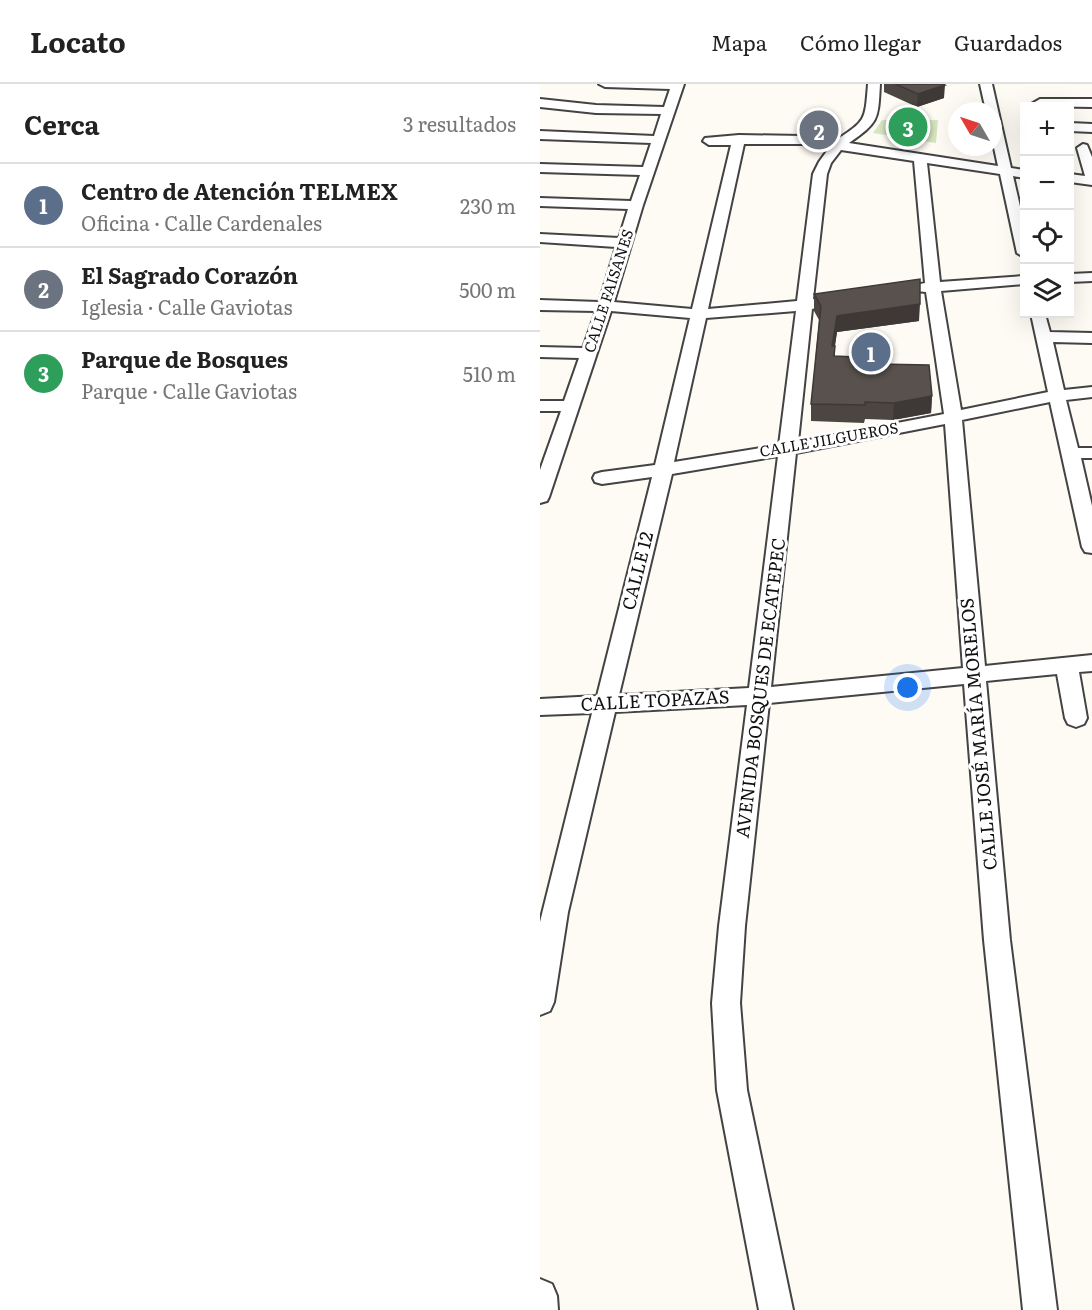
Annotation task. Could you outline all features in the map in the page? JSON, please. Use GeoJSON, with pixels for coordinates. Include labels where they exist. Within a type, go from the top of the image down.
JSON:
{"type":"FeatureCollection","features":[{"type":"Feature","properties":{"kind":"street"},"geometry":{"type":"LineString","coordinates":[[605,84],[678,85]]}},
{"type":"Feature","properties":{"kind":"street","name":"AVENIDA BOSQUES DE ECATEPEC"},"geometry":{"type":"LineString","coordinates":[[776,1310],[732,1090],[726,1003],[732,926],[820,174],[825,162],[838,145],[866,126],[872,115],[874,84]]}},
{"type":"Feature","properties":{"kind":"street"},"geometry":{"type":"LineString","coordinates":[[986,84],[990,102]]}},
{"type":"Feature","properties":{"kind":"street","name":"CALLE FAISANES"},"geometry":{"type":"LineString","coordinates":[[540,497],[545,466],[572,406],[647,171],[678,85]]}},
{"type":"Feature","properties":{"kind":"street"},"geometry":{"type":"LineString","coordinates":[[1074,103],[1092,103]]}},
{"type":"Feature","properties":{"kind":"street"},"geometry":{"type":"LineString","coordinates":[[540,104],[596,109],[669,111]]}},
{"type":"Feature","properties":{"kind":"street"},"geometry":{"type":"LineString","coordinates":[[1074,127],[1092,128]]}},
{"type":"Feature","properties":{"kind":"street"},"geometry":{"type":"LineString","coordinates":[[540,135],[659,140]]}},
{"type":"Feature","properties":{"kind":"street","name":"CALLE 12"},"geometry":{"type":"LineString","coordinates":[[540,1002],[555,912],[663,471],[739,139]]}},
{"type":"Feature","properties":{"kind":"street"},"geometry":{"type":"LineString","coordinates":[[709,141],[802,140],[1020,174]]}},
{"type":"Feature","properties":{"kind":"street"},"geometry":{"type":"LineString","coordinates":[[1074,178],[1092,179],[1083,148]]}},
{"type":"Feature","properties":{"kind":"street"},"geometry":{"type":"LineString","coordinates":[[1002,155],[1020,235]]}},
{"type":"Feature","properties":{"kind":"street","name":"CALLE JOSÉ MARÍA MORELOS"},"geometry":{"type":"LineString","coordinates":[[920,159],[933,286],[953,417],[997,940],[1040,1310]]}},
{"type":"Feature","properties":{"kind":"street"},"geometry":{"type":"LineString","coordinates":[[540,168],[647,171]]}},
{"type":"Feature","properties":{"kind":"street"},"geometry":{"type":"LineString","coordinates":[[540,202],[636,205]]}},
{"type":"Feature","properties":{"kind":"street"},"geometry":{"type":"LineString","coordinates":[[540,238],[624,243]]}},
{"type":"Feature","properties":{"kind":"street"},"geometry":{"type":"LineString","coordinates":[[1074,278],[1092,277]]}},
{"type":"Feature","properties":{"kind":"street"},"geometry":{"type":"LineString","coordinates":[[910,289],[1020,280]]}},
{"type":"Feature","properties":{"kind":"street"},"geometry":{"type":"LineString","coordinates":[[540,305],[605,306],[698,314],[829,302]]}},
{"type":"Feature","properties":{"kind":"street"},"geometry":{"type":"LineString","coordinates":[[1039,318],[1055,395],[1089,522],[1092,547]]}},
{"type":"Feature","properties":{"kind":"street"},"geometry":{"type":"LineString","coordinates":[[1044,337],[1092,338]]}},
{"type":"Feature","properties":{"kind":"street"},"geometry":{"type":"LineString","coordinates":[[540,352],[590,353]]}},
{"type":"Feature","properties":{"kind":"street","name":"CALLE JILGUEROS"},"geometry":{"type":"LineString","coordinates":[[602,478],[663,471],[953,417],[1055,395],[1092,392]]}},
{"type":"Feature","properties":{"kind":"street"},"geometry":{"type":"LineString","coordinates":[[540,406],[572,406]]}},
{"type":"Feature","properties":{"kind":"street"},"geometry":{"type":"LineString","coordinates":[[1071,453],[1092,453]]}},
{"type":"Feature","properties":{"kind":"street","name":"CALLE TOPAZAS"},"geometry":{"type":"LineString","coordinates":[[540,707],[760,696],[1092,663]]}},
{"type":"Feature","properties":{"kind":"street"},"geometry":{"type":"LineString","coordinates":[[1067,666],[1076,718]]}},
{"type":"Feature","properties":{"kind":"street"},"geometry":{"type":"LineString","coordinates":[[540,1296],[541,1310]]}},
{"type":"Feature","properties":{"kind":"green space"},"geometry":{"type":"Polygon","coordinates":[[[882,120],[938,120],[936,143],[873,133],[882,120]]]}},
{"type":"Feature","properties":{"kind":"building"},"geometry":{"type":"Polygon","coordinates":[[[895,84],[943,84],[945,85],[918,94],[895,84]]]}},
{"type":"Feature","properties":{"kind":"building"},"geometry":{"type":"Polygon","coordinates":[[[920,279],[920,304],[837,316],[832,346],[835,346],[834,356],[878,358],[878,364],[929,365],[932,396],[894,403],[865,402],[865,405],[811,404],[821,306],[814,294],[920,279]]]}},
{"type":"Feature","properties":{"kind":"place","name":"Parque de Bosques"},"geometry":{"type":"Point","coordinates":[908,127]}},
{"type":"Feature","properties":{"kind":"place","name":"El Sagrado Corazón"},"geometry":{"type":"Point","coordinates":[819,130]}},
{"type":"Feature","properties":{"kind":"place","name":"Centro de Atención TELMEX"},"geometry":{"type":"Point","coordinates":[871,352]}}]}
